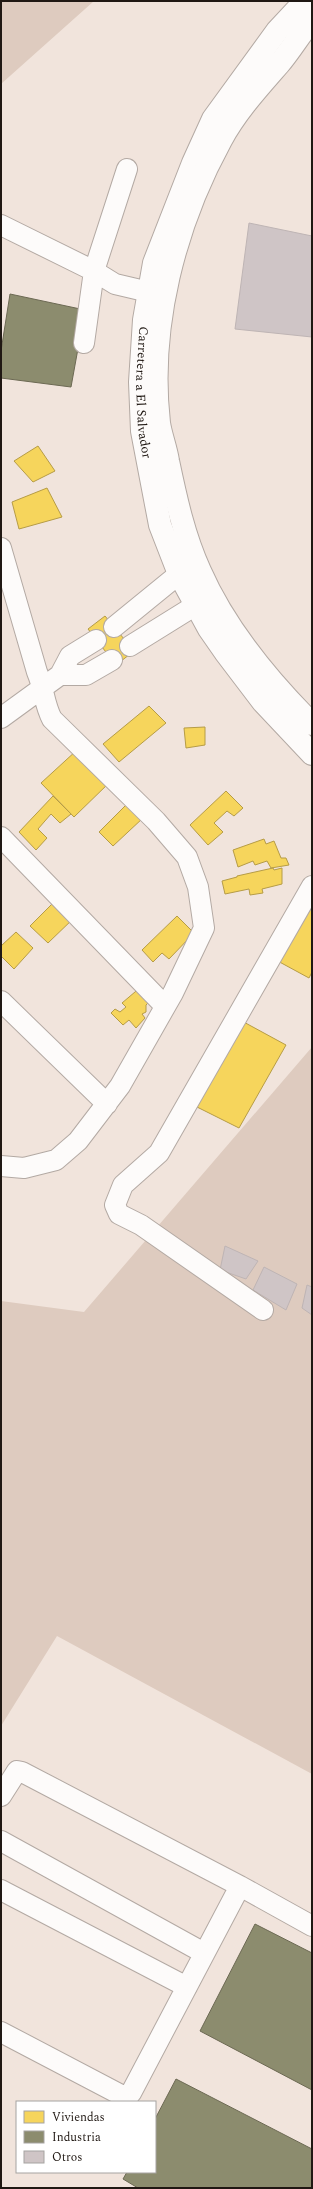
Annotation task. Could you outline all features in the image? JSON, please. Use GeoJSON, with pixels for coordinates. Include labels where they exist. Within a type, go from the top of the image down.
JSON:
{"type":"FeatureCollection","features":[{"type":"Feature","properties":{"kind":"highway","name":"Carretera a El Salvador"},"geometry":{"type":"LineString","coordinates":[[305,1],[278,31],[213,119],[163,236],[154,263],[142,349],[140,382],[142,431],[160,525],[179,574],[221,647],[263,702],[312,754]]}},
{"type":"Feature","properties":{"kind":"highway","name":"Carretera a El Salvador"},"geometry":{"type":"LineString","coordinates":[[312,20],[281,62],[237,114],[221,139],[194,198],[172,263],[163,302],[157,378],[159,424],[176,502],[185,532],[201,573],[222,611],[271,681],[312,724]]}},
{"type":"Feature","properties":{"kind":"street"},"geometry":{"type":"LineString","coordinates":[[84,343],[94,271],[127,169]]}},
{"type":"Feature","properties":{"kind":"street"},"geometry":{"type":"LineString","coordinates":[[1,225],[94,271],[115,284],[149,292]]}},
{"type":"Feature","properties":{"kind":"street"},"geometry":{"type":"LineString","coordinates":[[1,551],[37,672],[43,687],[45,706],[52,719],[156,821],[187,857],[198,887],[204,928],[165,1006],[120,1086],[78,1141],[56,1160],[24,1168],[1,1166]]}},
{"type":"Feature","properties":{"kind":"street"},"geometry":{"type":"LineString","coordinates":[[114,627],[179,574]]}},
{"type":"Feature","properties":{"kind":"street"},"geometry":{"type":"LineString","coordinates":[[130,646],[196,604]]}},
{"type":"Feature","properties":{"kind":"street"},"geometry":{"type":"LineString","coordinates":[[1,718],[60,675],[70,656],[96,640]]}},
{"type":"Feature","properties":{"kind":"street"},"geometry":{"type":"LineString","coordinates":[[60,675],[86,675],[112,660]]}},
{"type":"Feature","properties":{"kind":"street"},"geometry":{"type":"LineString","coordinates":[[1,837],[165,1006]]}},
{"type":"Feature","properties":{"kind":"street"},"geometry":{"type":"LineString","coordinates":[[263,1310],[141,1225],[119,1214],[115,1205],[123,1185],[159,1153],[312,886]]}},
{"type":"Feature","properties":{"kind":"street"},"geometry":{"type":"LineString","coordinates":[[1,1001],[107,1104]]}},
{"type":"Feature","properties":{"kind":"street"},"geometry":{"type":"LineString","coordinates":[[1,1796],[17,1771],[22,1772],[240,1886],[312,1926]]}},
{"type":"Feature","properties":{"kind":"street"},"geometry":{"type":"LineString","coordinates":[[1,1841],[204,1953]]}},
{"type":"Feature","properties":{"kind":"street"},"geometry":{"type":"LineString","coordinates":[[1,2032],[123,2096],[131,2093],[240,1886]]}},
{"type":"Feature","properties":{"kind":"street"},"geometry":{"type":"LineString","coordinates":[[1,1890],[187,1987]]}},
{"type":"Feature","properties":{"kind":"shaded area"},"geometry":{"type":"Polygon","coordinates":[[[1,1],[94,1],[1,84],[1,1]]]}},
{"type":"Feature","properties":{"kind":"shaded area"},"geometry":{"type":"Polygon","coordinates":[[[312,1047],[312,1774],[57,1636],[1,1726],[1,1301],[84,1312],[312,1047]]]}},
{"type":"Feature","properties":{"kind":"building: Viviendas"},"geometry":{"type":"Polygon","coordinates":[[[38,446],[55,471],[33,482],[14,461],[38,446]]]}},
{"type":"Feature","properties":{"kind":"building: Viviendas"},"geometry":{"type":"Polygon","coordinates":[[[47,488],[62,517],[19,529],[12,502],[47,488]]]}},
{"type":"Feature","properties":{"kind":"building: Viviendas"},"geometry":{"type":"Polygon","coordinates":[[[105,616],[134,651],[116,665],[88,629],[105,616]]]}},
{"type":"Feature","properties":{"kind":"building: Viviendas"},"geometry":{"type":"Polygon","coordinates":[[[149,706],[166,723],[119,762],[103,744],[149,706]]]}},
{"type":"Feature","properties":{"kind":"building: Viviendas"},"geometry":{"type":"Polygon","coordinates":[[[205,727],[205,745],[186,748],[184,728],[205,727]]]}},
{"type":"Feature","properties":{"kind":"building: Viviendas"},"geometry":{"type":"Polygon","coordinates":[[[77,750],[110,782],[74,817],[41,783],[77,750]]]}},
{"type":"Feature","properties":{"kind":"building: Viviendas"},"geometry":{"type":"Polygon","coordinates":[[[226,791],[243,808],[234,816],[227,811],[214,823],[223,832],[208,845],[190,825],[226,791]]]}},
{"type":"Feature","properties":{"kind":"building: Viviendas"},"geometry":{"type":"Polygon","coordinates":[[[53,796],[71,814],[60,823],[51,814],[38,829],[47,838],[36,850],[19,832],[53,796]]]}},
{"type":"Feature","properties":{"kind":"building: Viviendas"},"geometry":{"type":"Polygon","coordinates":[[[128,803],[143,818],[113,846],[99,832],[128,803]]]}},
{"type":"Feature","properties":{"kind":"building: Viviendas"},"geometry":{"type":"Polygon","coordinates":[[[264,839],[266,844],[274,841],[281,858],[286,858],[289,865],[271,868],[267,861],[255,865],[253,861],[238,867],[233,850],[264,839]]]}},
{"type":"Feature","properties":{"kind":"building: Viviendas"},"geometry":{"type":"Polygon","coordinates":[[[273,868],[274,870],[282,868],[282,884],[262,889],[263,893],[250,895],[249,889],[225,894],[222,881],[273,868]]]}},
{"type":"Feature","properties":{"kind":"building: Viviendas"},"geometry":{"type":"Polygon","coordinates":[[[312,891],[312,972],[309,978],[274,959],[312,891]]]}},
{"type":"Feature","properties":{"kind":"building: Viviendas"},"geometry":{"type":"Polygon","coordinates":[[[58,898],[75,917],[48,943],[30,926],[58,898]]]}},
{"type":"Feature","properties":{"kind":"building: Viviendas"},"geometry":{"type":"Polygon","coordinates":[[[177,916],[194,933],[169,959],[162,953],[153,962],[142,950],[177,916]]]}},
{"type":"Feature","properties":{"kind":"building: Viviendas"},"geometry":{"type":"Polygon","coordinates":[[[16,932],[33,948],[14,969],[1,956],[1,946],[16,932]]]}},
{"type":"Feature","properties":{"kind":"building: Viviendas"},"geometry":{"type":"Polygon","coordinates":[[[142,986],[152,999],[146,1005],[146,1012],[142,1014],[145,1018],[136,1028],[129,1020],[123,1025],[111,1013],[115,1009],[120,1012],[126,1007],[122,1003],[142,986]]]}},
{"type":"Feature","properties":{"kind":"building: Viviendas"},"geometry":{"type":"Polygon","coordinates":[[[240,1020],[286,1045],[239,1128],[193,1105],[240,1020]]]}},
{"type":"Feature","properties":{"kind":"building: Industria"},"geometry":{"type":"Polygon","coordinates":[[[10,294],[85,310],[71,387],[1,378],[1,351],[10,294]]]}},
{"type":"Feature","properties":{"kind":"building: Industria"},"geometry":{"type":"Polygon","coordinates":[[[255,1924],[312,1953],[312,2090],[200,2031],[255,1924]]]}},
{"type":"Feature","properties":{"kind":"building: Industria"},"geometry":{"type":"Polygon","coordinates":[[[176,2079],[312,2149],[312,2188],[138,2188],[123,2179],[126,2173],[156,2173],[156,2117],[176,2079]]]}},
{"type":"Feature","properties":{"kind":"building: Otros"},"geometry":{"type":"Polygon","coordinates":[[[249,223],[312,236],[312,337],[235,329],[249,223]]]}},
{"type":"Feature","properties":{"kind":"building: Otros"},"geometry":{"type":"Polygon","coordinates":[[[225,1246],[258,1261],[246,1279],[220,1270],[225,1246]]]}},
{"type":"Feature","properties":{"kind":"building: Otros"},"geometry":{"type":"Polygon","coordinates":[[[264,1267],[297,1284],[286,1310],[253,1290],[264,1267]]]}},
{"type":"Feature","properties":{"kind":"building: Otros"},"geometry":{"type":"Polygon","coordinates":[[[307,1285],[312,1287],[312,1315],[302,1308],[307,1285]]]}}]}
